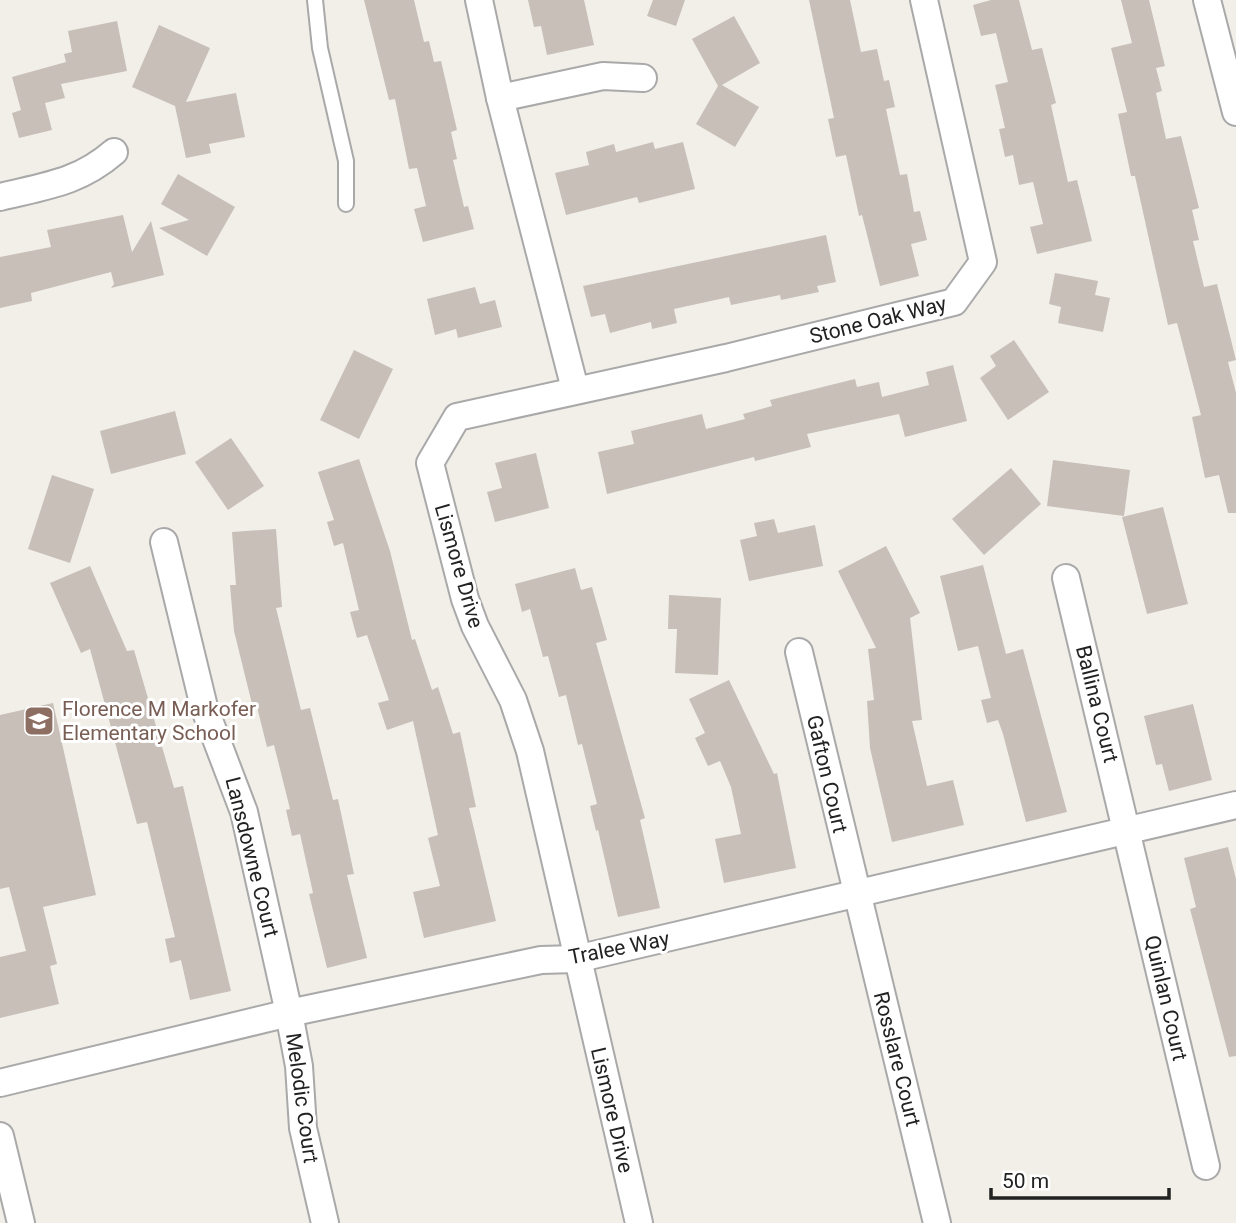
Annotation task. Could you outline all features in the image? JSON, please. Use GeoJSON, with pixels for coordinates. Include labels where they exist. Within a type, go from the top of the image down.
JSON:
{"type":"FeatureCollection","features":[{"type":"Feature","properties":{"kind":"street"},"geometry":{"type":"LineString","coordinates":[[479,0],[500,99],[575,389]]}},
{"type":"Feature","properties":{"kind":"street","name":"Stone Oak Way"},"geometry":{"type":"LineString","coordinates":[[575,389],[726,358],[954,302],[983,262],[924,0]]}},
{"type":"Feature","properties":{"kind":"street"},"geometry":{"type":"LineString","coordinates":[[1207,0],[1236,112]]}},
{"type":"Feature","properties":{"kind":"street"},"geometry":{"type":"LineString","coordinates":[[500,99],[603,76],[643,78]]}},
{"type":"Feature","properties":{"kind":"street"},"geometry":{"type":"LineString","coordinates":[[0,197],[69,180],[93,170],[114,152]]}},
{"type":"Feature","properties":{"kind":"street","name":"Lismore Drive"},"geometry":{"type":"LineString","coordinates":[[575,389],[457,417],[430,463],[465,599],[475,626],[513,700],[530,751],[639,1223]]}},
{"type":"Feature","properties":{"kind":"street","name":"Lansdowne Court"},"geometry":{"type":"LineString","coordinates":[[164,542],[204,708],[244,812],[289,1013]]}},
{"type":"Feature","properties":{"kind":"street","name":"Ballina Court"},"geometry":{"type":"LineString","coordinates":[[1066,578],[1127,831]]}},
{"type":"Feature","properties":{"kind":"street","name":"Gafton Court"},"geometry":{"type":"LineString","coordinates":[[799,652],[857,896]]}},
{"type":"Feature","properties":{"kind":"street","name":"Tralee Way"},"geometry":{"type":"LineString","coordinates":[[0,1083],[289,1013],[541,960],[576,959],[857,896],[1236,805]]}},
{"type":"Feature","properties":{"kind":"street","name":"Quinlan Court"},"geometry":{"type":"LineString","coordinates":[[1127,831],[1206,1166]]}},
{"type":"Feature","properties":{"kind":"street","name":"Rosslare Court"},"geometry":{"type":"LineString","coordinates":[[857,896],[937,1223]]}},
{"type":"Feature","properties":{"kind":"street","name":"Melodic Court"},"geometry":{"type":"LineString","coordinates":[[289,1013],[299,1066],[303,1128],[325,1223]]}},
{"type":"Feature","properties":{"kind":"street"},"geometry":{"type":"LineString","coordinates":[[0,1136],[21,1223]]}},
{"type":"Feature","properties":{"kind":"lane"},"geometry":{"type":"LineString","coordinates":[[316,0],[320,48],[346,161],[346,204]]}},
{"type":"Feature","properties":{"kind":"building"},"geometry":{"type":"Polygon","coordinates":[[[364,0],[414,0],[424,42],[429,41],[434,62],[441,61],[457,130],[451,132],[457,159],[453,160],[464,207],[468,206],[474,229],[423,242],[414,209],[426,206],[417,168],[409,169],[395,99],[389,100],[364,0]]]}},
{"type":"Feature","properties":{"kind":"building"},"geometry":{"type":"Polygon","coordinates":[[[528,0],[584,0],[594,45],[547,55],[541,26],[534,27],[528,0]]]}},
{"type":"Feature","properties":{"kind":"building"},"geometry":{"type":"Polygon","coordinates":[[[653,0],[685,0],[676,26],[647,16],[653,0]]]}},
{"type":"Feature","properties":{"kind":"building"},"geometry":{"type":"Polygon","coordinates":[[[809,0],[850,0],[861,52],[877,49],[884,81],[889,80],[895,107],[886,109],[900,175],[907,174],[914,212],[920,211],[927,240],[911,244],[919,276],[880,286],[862,215],[859,216],[846,155],[836,157],[828,119],[834,118],[809,0]]]}},
{"type":"Feature","properties":{"kind":"building"},"geometry":{"type":"Polygon","coordinates":[[[991,0],[1019,0],[1032,50],[1042,48],[1056,103],[1051,105],[1068,182],[1077,180],[1092,241],[1037,254],[1030,227],[1043,224],[1033,182],[1019,185],[1013,155],[1005,157],[999,129],[1005,128],[995,85],[1008,82],[996,33],[981,36],[973,5],[991,0]]]}},
{"type":"Feature","properties":{"kind":"building"},"geometry":{"type":"Polygon","coordinates":[[[1121,0],[1149,0],[1165,66],[1156,68],[1162,91],[1156,93],[1166,139],[1181,136],[1199,208],[1192,210],[1199,240],[1193,241],[1204,287],[1217,284],[1236,360],[1228,362],[1236,393],[1236,513],[1228,513],[1219,475],[1205,478],[1192,417],[1201,415],[1177,323],[1168,325],[1135,176],[1131,176],[1118,114],[1127,112],[1111,48],[1132,43],[1121,0]]]}},
{"type":"Feature","properties":{"kind":"building"},"geometry":{"type":"Polygon","coordinates":[[[734,16],[760,63],[722,85],[759,107],[735,147],[696,124],[718,86],[692,39],[734,16]]]}},
{"type":"Feature","properties":{"kind":"building"},"geometry":{"type":"Polygon","coordinates":[[[117,21],[127,71],[61,84],[65,98],[45,103],[52,130],[19,138],[12,113],[21,110],[12,77],[66,62],[64,54],[72,52],[68,31],[117,21]]]}},
{"type":"Feature","properties":{"kind":"building"},"geometry":{"type":"Polygon","coordinates":[[[159,25],[210,48],[186,102],[236,93],[245,137],[209,144],[211,153],[186,158],[175,106],[132,87],[159,25]]]}},
{"type":"Feature","properties":{"kind":"building"},"geometry":{"type":"Polygon","coordinates":[[[653,142],[655,149],[683,142],[695,189],[639,203],[637,197],[566,215],[555,173],[589,165],[586,152],[614,144],[616,152],[653,142]]]}},
{"type":"Feature","properties":{"kind":"building"},"geometry":{"type":"Polygon","coordinates":[[[178,174],[235,207],[207,256],[159,228],[189,220],[161,204],[178,174]]]}},
{"type":"Feature","properties":{"kind":"building"},"geometry":{"type":"Polygon","coordinates":[[[123,215],[132,252],[151,221],[164,275],[111,288],[114,284],[111,272],[31,293],[32,301],[0,308],[0,257],[51,247],[47,230],[123,215]]]}},
{"type":"Feature","properties":{"kind":"building"},"geometry":{"type":"Polygon","coordinates":[[[826,235],[836,282],[817,286],[819,292],[781,300],[780,295],[731,305],[729,297],[674,309],[677,323],[652,329],[651,322],[610,333],[605,314],[591,317],[583,286],[826,235]]]}},
{"type":"Feature","properties":{"kind":"building"},"geometry":{"type":"Polygon","coordinates":[[[1055,273],[1098,281],[1095,295],[1110,298],[1103,332],[1058,323],[1061,307],[1049,304],[1055,273]]]}},
{"type":"Feature","properties":{"kind":"building"},"geometry":{"type":"Polygon","coordinates":[[[475,287],[480,304],[495,300],[502,327],[458,338],[456,329],[435,335],[427,299],[475,287]]]}},
{"type":"Feature","properties":{"kind":"building"},"geometry":{"type":"Polygon","coordinates":[[[1014,340],[1049,392],[1008,420],[980,378],[996,366],[990,356],[1014,340]]]}},
{"type":"Feature","properties":{"kind":"building"},"geometry":{"type":"Polygon","coordinates":[[[354,350],[393,369],[359,439],[320,420],[354,350]]]}},
{"type":"Feature","properties":{"kind":"building"},"geometry":{"type":"Polygon","coordinates":[[[953,365],[967,421],[905,437],[899,414],[807,434],[811,447],[755,461],[754,457],[607,494],[598,452],[634,444],[631,431],[702,414],[706,429],[745,419],[743,414],[772,406],[770,400],[855,379],[857,387],[879,382],[882,397],[929,385],[926,372],[953,365]]]}},
{"type":"Feature","properties":{"kind":"building"},"geometry":{"type":"Polygon","coordinates":[[[175,411],[186,454],[111,474],[100,431],[175,411]]]}},
{"type":"Feature","properties":{"kind":"building"},"geometry":{"type":"Polygon","coordinates":[[[231,438],[264,486],[228,510],[195,462],[231,438]]]}},
{"type":"Feature","properties":{"kind":"building"},"geometry":{"type":"Polygon","coordinates":[[[536,453],[549,508],[495,522],[487,492],[502,488],[495,463],[536,453]]]}},
{"type":"Feature","properties":{"kind":"building"},"geometry":{"type":"Polygon","coordinates":[[[359,459],[390,551],[412,640],[415,639],[432,690],[438,687],[453,734],[460,732],[476,807],[469,808],[496,921],[424,938],[413,892],[440,886],[428,838],[438,835],[413,721],[387,730],[378,703],[389,700],[367,635],[357,638],[350,612],[359,610],[343,543],[334,546],[327,522],[334,520],[318,472],[359,459]]]}},
{"type":"Feature","properties":{"kind":"building"},"geometry":{"type":"Polygon","coordinates":[[[1053,460],[1130,470],[1124,516],[1047,506],[1053,460]]]}},
{"type":"Feature","properties":{"kind":"building"},"geometry":{"type":"Polygon","coordinates":[[[1011,468],[1041,504],[984,555],[952,519],[1011,468]]]}},
{"type":"Feature","properties":{"kind":"building"},"geometry":{"type":"Polygon","coordinates":[[[52,475],[94,489],[70,563],[28,549],[52,475]]]}},
{"type":"Feature","properties":{"kind":"building"},"geometry":{"type":"Polygon","coordinates":[[[1163,507],[1188,604],[1147,614],[1122,517],[1163,507]]]}},
{"type":"Feature","properties":{"kind":"building"},"geometry":{"type":"Polygon","coordinates":[[[774,519],[778,533],[815,525],[823,566],[749,581],[740,540],[757,536],[754,523],[774,519]]]}},
{"type":"Feature","properties":{"kind":"building"},"geometry":{"type":"Polygon","coordinates":[[[276,529],[282,607],[276,608],[301,710],[310,708],[333,800],[338,799],[354,874],[347,875],[367,958],[327,968],[309,894],[313,893],[300,834],[292,836],[286,810],[290,809],[274,745],[267,747],[257,707],[253,708],[234,631],[230,585],[236,585],[232,532],[276,529]]]}},
{"type":"Feature","properties":{"kind":"building"},"geometry":{"type":"Polygon","coordinates":[[[886,546],[920,613],[910,618],[922,720],[912,721],[927,786],[953,780],[964,825],[892,842],[870,748],[867,701],[874,700],[868,649],[876,648],[838,571],[886,546]]]}},
{"type":"Feature","properties":{"kind":"building"},"geometry":{"type":"Polygon","coordinates":[[[983,565],[1006,654],[1023,649],[1067,812],[1026,822],[998,720],[987,723],[981,700],[991,698],[978,646],[958,651],[940,576],[983,565]]]}},
{"type":"Feature","properties":{"kind":"building"},"geometry":{"type":"Polygon","coordinates":[[[90,566],[127,651],[134,650],[174,788],[183,786],[231,991],[190,1000],[181,960],[170,963],[165,939],[175,937],[147,822],[137,824],[90,649],[81,653],[50,583],[90,566]]]}},
{"type":"Feature","properties":{"kind":"building"},"geometry":{"type":"Polygon","coordinates":[[[575,568],[581,590],[592,587],[607,640],[596,643],[645,818],[640,820],[660,908],[618,917],[590,806],[597,804],[582,744],[578,745],[566,695],[559,697],[548,656],[543,657],[530,609],[522,612],[515,584],[575,568]]]}},
{"type":"Feature","properties":{"kind":"building"},"geometry":{"type":"Polygon","coordinates":[[[669,595],[721,598],[718,675],[675,673],[677,629],[668,629],[669,595]]]}},
{"type":"Feature","properties":{"kind":"building"},"geometry":{"type":"Polygon","coordinates":[[[729,680],[774,774],[777,773],[796,868],[724,883],[715,839],[741,834],[731,787],[720,761],[708,766],[695,738],[705,733],[689,699],[729,680]]]}},
{"type":"Feature","properties":{"kind":"building"},"geometry":{"type":"Polygon","coordinates":[[[53,703],[96,895],[43,907],[57,964],[50,966],[59,1004],[0,1018],[0,957],[26,951],[9,887],[0,889],[0,715],[53,703]]]}},
{"type":"Feature","properties":{"kind":"building"},"geometry":{"type":"Polygon","coordinates":[[[1193,704],[1212,780],[1169,791],[1162,764],[1156,765],[1144,716],[1193,704]]]}},
{"type":"Feature","properties":{"kind":"building"},"geometry":{"type":"Polygon","coordinates":[[[1228,847],[1236,879],[1236,1056],[1229,1057],[1190,909],[1196,907],[1184,858],[1228,847]]]}},
{"type":"Feature","properties":{"kind":"place","name":"Florence M Markofer Elementary School"},"geometry":{"type":"Point","coordinates":[39,721]}}]}
